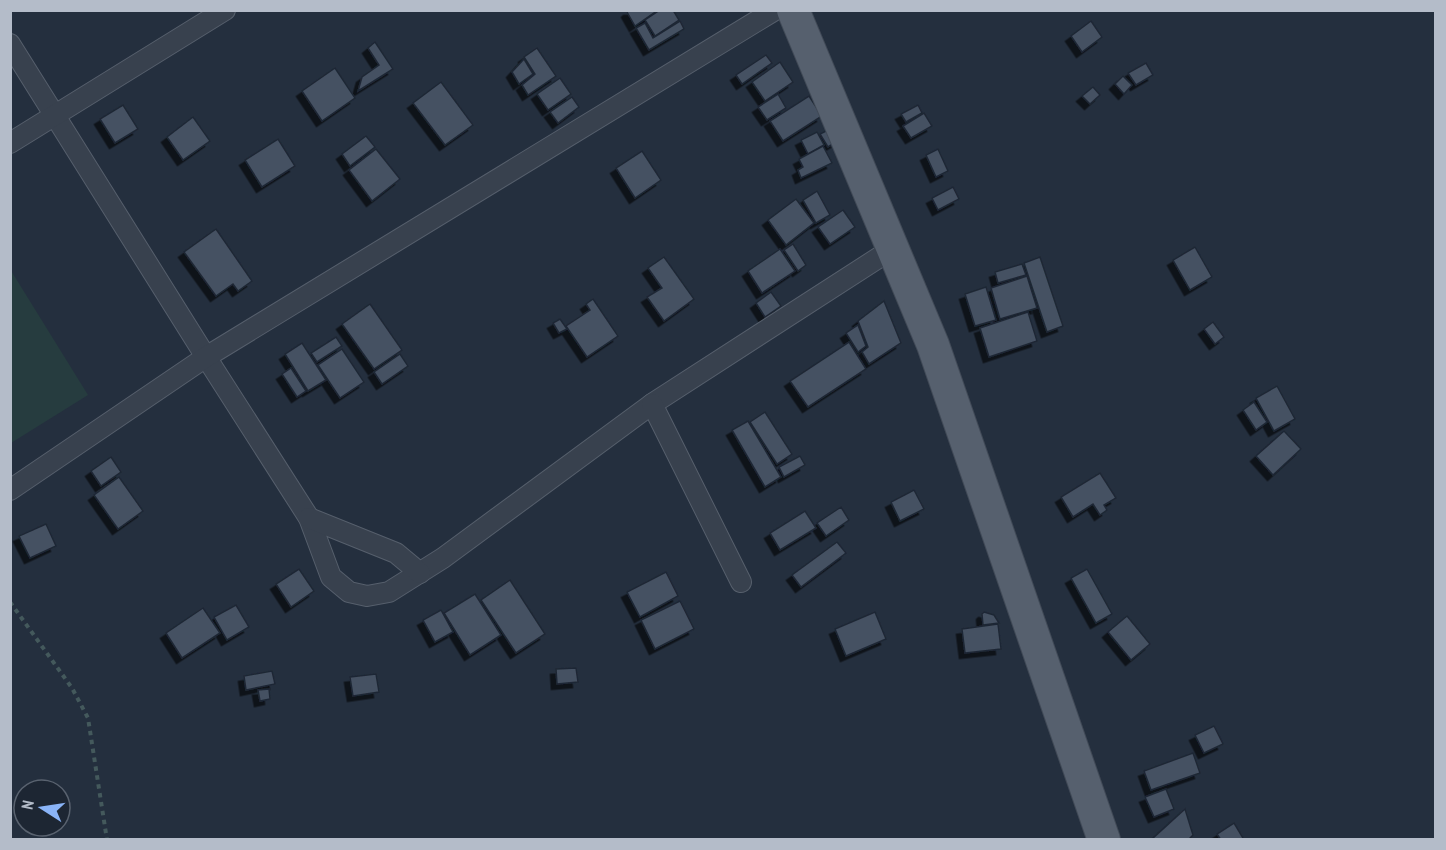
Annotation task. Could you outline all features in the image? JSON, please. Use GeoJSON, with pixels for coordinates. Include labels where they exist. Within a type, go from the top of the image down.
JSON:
{"type":"FeatureCollection","features":[{"type":"Feature","properties":{"kind":"main road"},"geometry":{"type":"LineString","coordinates":[[793,10],[933,345],[1104,840]]}},
{"type":"Feature","properties":{"kind":"street"},"geometry":{"type":"LineString","coordinates":[[10,143],[225,10]]}},
{"type":"Feature","properties":{"kind":"street"},"geometry":{"type":"LineString","coordinates":[[10,490],[206,357],[775,10]]}},
{"type":"Feature","properties":{"kind":"street"},"geometry":{"type":"LineString","coordinates":[[10,44],[309,518],[331,578],[349,592],[367,596],[389,592],[420,573],[652,404],[892,249]]}},
{"type":"Feature","properties":{"kind":"street"},"geometry":{"type":"LineString","coordinates":[[652,404],[741,582]]}},
{"type":"Feature","properties":{"kind":"street"},"geometry":{"type":"LineString","coordinates":[[309,518],[396,553],[420,573]]}},
{"type":"Feature","properties":{"kind":"path"},"geometry":{"type":"LineString","coordinates":[[10,602],[72,688],[88,718],[108,840]]}},
{"type":"Feature","properties":{"kind":"green space"},"geometry":{"type":"Polygon","coordinates":[[[10,269],[88,395],[11,443],[10,443],[10,269]]]}},
{"type":"Feature","properties":{"kind":"building"},"geometry":{"type":"Polygon","coordinates":[[[629,10],[658,10],[635,26],[627,12],[629,10]]]}},
{"type":"Feature","properties":{"kind":"building"},"geometry":{"type":"Polygon","coordinates":[[[660,10],[673,10],[679,20],[655,36],[645,20],[660,10]]]}},
{"type":"Feature","properties":{"kind":"building"},"geometry":{"type":"Polygon","coordinates":[[[680,21],[684,29],[649,50],[636,28],[645,23],[653,38],[680,21]]]}},
{"type":"Feature","properties":{"kind":"building"},"geometry":{"type":"Polygon","coordinates":[[[1091,21],[1102,37],[1082,52],[1071,36],[1091,21]]]}},
{"type":"Feature","properties":{"kind":"building"},"geometry":{"type":"Polygon","coordinates":[[[375,42],[393,69],[358,91],[362,77],[379,65],[368,48],[375,42]]]}},
{"type":"Feature","properties":{"kind":"building"},"geometry":{"type":"Polygon","coordinates":[[[537,48],[556,76],[528,95],[522,85],[535,74],[524,57],[537,48]]]}},
{"type":"Feature","properties":{"kind":"building"},"geometry":{"type":"Polygon","coordinates":[[[766,55],[772,63],[742,84],[736,75],[766,55]]]}},
{"type":"Feature","properties":{"kind":"building"},"geometry":{"type":"Polygon","coordinates":[[[524,59],[533,74],[519,84],[512,72],[524,59]]]}},
{"type":"Feature","properties":{"kind":"building"},"geometry":{"type":"Polygon","coordinates":[[[780,62],[793,82],[765,101],[752,82],[780,62]]]}},
{"type":"Feature","properties":{"kind":"building"},"geometry":{"type":"Polygon","coordinates":[[[1146,63],[1153,75],[1136,85],[1128,73],[1146,63]]]}},
{"type":"Feature","properties":{"kind":"building"},"geometry":{"type":"Polygon","coordinates":[[[335,68],[355,98],[322,121],[302,91],[335,68]]]}},
{"type":"Feature","properties":{"kind":"building"},"geometry":{"type":"Polygon","coordinates":[[[1123,76],[1132,85],[1124,94],[1115,84],[1123,76]]]}},
{"type":"Feature","properties":{"kind":"building"},"geometry":{"type":"Polygon","coordinates":[[[560,78],[571,94],[548,110],[537,94],[560,78]]]}},
{"type":"Feature","properties":{"kind":"building"},"geometry":{"type":"Polygon","coordinates":[[[441,82],[473,125],[445,145],[413,103],[441,82]]]}},
{"type":"Feature","properties":{"kind":"building"},"geometry":{"type":"Polygon","coordinates":[[[1093,87],[1100,95],[1090,104],[1082,96],[1093,87]]]}},
{"type":"Feature","properties":{"kind":"building"},"geometry":{"type":"Polygon","coordinates":[[[778,94],[786,108],[767,120],[758,107],[778,94]]]}},
{"type":"Feature","properties":{"kind":"building"},"geometry":{"type":"Polygon","coordinates":[[[809,96],[822,116],[783,141],[770,121],[809,96]]]}},
{"type":"Feature","properties":{"kind":"building"},"geometry":{"type":"Polygon","coordinates":[[[572,97],[579,107],[558,123],[550,112],[572,97]]]}},
{"type":"Feature","properties":{"kind":"building"},"geometry":{"type":"Polygon","coordinates":[[[123,105],[138,129],[115,143],[100,119],[123,105]]]}},
{"type":"Feature","properties":{"kind":"building"},"geometry":{"type":"Polygon","coordinates":[[[918,105],[922,113],[906,122],[901,114],[918,105]]]}},
{"type":"Feature","properties":{"kind":"building"},"geometry":{"type":"Polygon","coordinates":[[[924,113],[932,126],[911,138],[903,126],[924,113]]]}},
{"type":"Feature","properties":{"kind":"building"},"geometry":{"type":"Polygon","coordinates":[[[193,117],[210,141],[183,160],[167,137],[193,117]]]}},
{"type":"Feature","properties":{"kind":"building"},"geometry":{"type":"Polygon","coordinates":[[[828,130],[836,142],[828,147],[820,134],[828,130]]]}},
{"type":"Feature","properties":{"kind":"building"},"geometry":{"type":"Polygon","coordinates":[[[817,132],[824,145],[808,154],[801,140],[817,132]]]}},
{"type":"Feature","properties":{"kind":"building"},"geometry":{"type":"Polygon","coordinates":[[[366,136],[375,147],[350,166],[342,154],[366,136]]]}},
{"type":"Feature","properties":{"kind":"building"},"geometry":{"type":"Polygon","coordinates":[[[278,139],[295,166],[262,187],[245,160],[278,139]]]}},
{"type":"Feature","properties":{"kind":"building"},"geometry":{"type":"Polygon","coordinates":[[[823,146],[832,163],[801,178],[798,170],[803,167],[799,159],[823,146]]]}},
{"type":"Feature","properties":{"kind":"building"},"geometry":{"type":"Polygon","coordinates":[[[376,149],[400,179],[372,201],[349,170],[376,149]]]}},
{"type":"Feature","properties":{"kind":"building"},"geometry":{"type":"Polygon","coordinates":[[[938,149],[948,171],[936,177],[926,155],[938,149]]]}},
{"type":"Feature","properties":{"kind":"building"},"geometry":{"type":"Polygon","coordinates":[[[642,151],[661,180],[635,198],[616,168],[642,151]]]}},
{"type":"Feature","properties":{"kind":"building"},"geometry":{"type":"Polygon","coordinates":[[[953,187],[959,199],[938,210],[932,198],[953,187]]]}},
{"type":"Feature","properties":{"kind":"building"},"geometry":{"type":"Polygon","coordinates":[[[817,191],[830,215],[816,223],[803,200],[817,191]]]}},
{"type":"Feature","properties":{"kind":"building"},"geometry":{"type":"Polygon","coordinates":[[[796,199],[814,223],[786,245],[768,220],[796,199]]]}},
{"type":"Feature","properties":{"kind":"building"},"geometry":{"type":"Polygon","coordinates":[[[843,210],[855,227],[830,244],[818,227],[843,210]]]}},
{"type":"Feature","properties":{"kind":"building"},"geometry":{"type":"Polygon","coordinates":[[[216,229],[252,281],[238,291],[233,284],[216,296],[184,252],[216,229]]]}},
{"type":"Feature","properties":{"kind":"building"},"geometry":{"type":"Polygon","coordinates":[[[793,244],[806,265],[798,271],[784,250],[793,244]]]}},
{"type":"Feature","properties":{"kind":"building"},"geometry":{"type":"Polygon","coordinates":[[[1195,247],[1212,277],[1190,290],[1173,260],[1195,247]]]}},
{"type":"Feature","properties":{"kind":"building"},"geometry":{"type":"Polygon","coordinates":[[[780,249],[795,271],[762,293],[748,271],[780,249]]]}},
{"type":"Feature","properties":{"kind":"building"},"geometry":{"type":"Polygon","coordinates":[[[664,257],[694,299],[664,321],[647,297],[662,288],[648,268],[664,257]]]}},
{"type":"Feature","properties":{"kind":"building"},"geometry":{"type":"Polygon","coordinates":[[[1040,257],[1063,326],[1047,332],[1024,263],[1040,257]]]}},
{"type":"Feature","properties":{"kind":"building"},"geometry":{"type":"Polygon","coordinates":[[[1022,264],[1026,275],[998,283],[995,272],[1022,264]]]}},
{"type":"Feature","properties":{"kind":"building"},"geometry":{"type":"Polygon","coordinates":[[[1027,276],[1037,308],[1000,319],[991,288],[1027,276]]]}},
{"type":"Feature","properties":{"kind":"building"},"geometry":{"type":"Polygon","coordinates":[[[986,287],[996,320],[975,326],[965,294],[986,287]]]}},
{"type":"Feature","properties":{"kind":"building"},"geometry":{"type":"Polygon","coordinates":[[[771,292],[781,306],[765,317],[756,303],[771,292]]]}},
{"type":"Feature","properties":{"kind":"building"},"geometry":{"type":"Polygon","coordinates":[[[593,299],[618,336],[587,357],[566,326],[590,310],[586,304],[593,299]]]}},
{"type":"Feature","properties":{"kind":"building"},"geometry":{"type":"Polygon","coordinates":[[[884,301],[901,343],[869,364],[862,352],[868,347],[858,321],[884,301]]]}},
{"type":"Feature","properties":{"kind":"building"},"geometry":{"type":"Polygon","coordinates":[[[370,304],[402,350],[374,369],[342,324],[370,304]]]}},
{"type":"Feature","properties":{"kind":"building"},"geometry":{"type":"Polygon","coordinates":[[[1028,312],[1037,341],[989,357],[980,328],[1028,312]]]}},
{"type":"Feature","properties":{"kind":"building"},"geometry":{"type":"Polygon","coordinates":[[[560,319],[567,329],[559,333],[553,323],[560,319]]]}},
{"type":"Feature","properties":{"kind":"building"},"geometry":{"type":"Polygon","coordinates":[[[1213,322],[1224,337],[1215,344],[1204,329],[1213,322]]]}},
{"type":"Feature","properties":{"kind":"building"},"geometry":{"type":"Polygon","coordinates":[[[858,325],[866,346],[858,352],[846,333],[858,325]]]}},
{"type":"Feature","properties":{"kind":"building"},"geometry":{"type":"Polygon","coordinates":[[[336,337],[342,346],[317,362],[311,353],[336,337]]]}},
{"type":"Feature","properties":{"kind":"building"},"geometry":{"type":"Polygon","coordinates":[[[849,342],[866,369],[808,407],[790,381],[849,342]]]}},
{"type":"Feature","properties":{"kind":"building"},"geometry":{"type":"Polygon","coordinates":[[[302,343],[326,380],[308,391],[285,354],[302,343]]]}},
{"type":"Feature","properties":{"kind":"building"},"geometry":{"type":"Polygon","coordinates":[[[342,349],[364,382],[340,398],[318,365],[342,349]]]}},
{"type":"Feature","properties":{"kind":"building"},"geometry":{"type":"Polygon","coordinates":[[[400,354],[408,366],[382,384],[374,372],[400,354]]]}},
{"type":"Feature","properties":{"kind":"building"},"geometry":{"type":"Polygon","coordinates":[[[291,368],[306,391],[297,397],[282,374],[291,368]]]}},
{"type":"Feature","properties":{"kind":"building"},"geometry":{"type":"Polygon","coordinates":[[[1277,386],[1295,419],[1274,431],[1256,398],[1277,386]]]}},
{"type":"Feature","properties":{"kind":"building"},"geometry":{"type":"Polygon","coordinates":[[[1254,402],[1267,422],[1256,430],[1243,410],[1254,402]]]}},
{"type":"Feature","properties":{"kind":"building"},"geometry":{"type":"Polygon","coordinates":[[[765,412],[792,454],[777,464],[750,422],[765,412]]]}},
{"type":"Feature","properties":{"kind":"building"},"geometry":{"type":"Polygon","coordinates":[[[748,421],[781,477],[765,487],[732,430],[748,421]]]}},
{"type":"Feature","properties":{"kind":"building"},"geometry":{"type":"Polygon","coordinates":[[[1284,431],[1301,449],[1273,475],[1256,456],[1284,431]]]}},
{"type":"Feature","properties":{"kind":"building"},"geometry":{"type":"Polygon","coordinates":[[[800,456],[805,465],[784,477],[779,467],[800,456]]]}},
{"type":"Feature","properties":{"kind":"building"},"geometry":{"type":"Polygon","coordinates":[[[111,457],[121,472],[101,486],[91,471],[111,457]]]}},
{"type":"Feature","properties":{"kind":"building"},"geometry":{"type":"Polygon","coordinates":[[[1100,473],[1116,498],[1104,505],[1107,510],[1100,515],[1093,504],[1073,517],[1061,497],[1100,473]]]}},
{"type":"Feature","properties":{"kind":"building"},"geometry":{"type":"Polygon","coordinates":[[[119,477],[143,511],[118,529],[94,495],[119,477]]]}},
{"type":"Feature","properties":{"kind":"building"},"geometry":{"type":"Polygon","coordinates":[[[914,490],[924,509],[900,521],[891,502],[914,490]]]}},
{"type":"Feature","properties":{"kind":"building"},"geometry":{"type":"Polygon","coordinates":[[[841,507],[849,520],[826,536],[817,523],[841,507]]]}},
{"type":"Feature","properties":{"kind":"building"},"geometry":{"type":"Polygon","coordinates":[[[805,511],[816,528],[780,550],[770,533],[805,511]]]}},
{"type":"Feature","properties":{"kind":"building"},"geometry":{"type":"Polygon","coordinates":[[[46,524],[56,546],[30,558],[19,536],[46,524]]]}},
{"type":"Feature","properties":{"kind":"building"},"geometry":{"type":"Polygon","coordinates":[[[837,542],[846,553],[801,587],[792,575],[837,542]]]}},
{"type":"Feature","properties":{"kind":"building"},"geometry":{"type":"Polygon","coordinates":[[[299,569],[314,591],[291,607],[276,584],[299,569]]]}},
{"type":"Feature","properties":{"kind":"building"},"geometry":{"type":"Polygon","coordinates":[[[1087,569],[1112,614],[1096,623],[1071,578],[1087,569]]]}},
{"type":"Feature","properties":{"kind":"building"},"geometry":{"type":"Polygon","coordinates":[[[666,572],[678,596],[640,617],[627,592],[666,572]]]}},
{"type":"Feature","properties":{"kind":"building"},"geometry":{"type":"Polygon","coordinates":[[[510,580],[545,634],[516,653],[481,600],[510,580]]]}},
{"type":"Feature","properties":{"kind":"building"},"geometry":{"type":"Polygon","coordinates":[[[475,594],[501,635],[470,655],[444,613],[475,594]]]}},
{"type":"Feature","properties":{"kind":"building"},"geometry":{"type":"Polygon","coordinates":[[[680,601],[694,629],[655,649],[641,620],[680,601]]]}},
{"type":"Feature","properties":{"kind":"building"},"geometry":{"type":"Polygon","coordinates":[[[236,605],[249,627],[227,640],[214,617],[236,605]]]}},
{"type":"Feature","properties":{"kind":"building"},"geometry":{"type":"Polygon","coordinates":[[[203,608],[220,633],[182,658],[166,633],[203,608]]]}},
{"type":"Feature","properties":{"kind":"building"},"geometry":{"type":"Polygon","coordinates":[[[441,610],[453,632],[435,642],[423,620],[441,610]]]}},
{"type":"Feature","properties":{"kind":"building"},"geometry":{"type":"Polygon","coordinates":[[[875,612],[886,639],[846,656],[835,629],[875,612]]]}},
{"type":"Feature","properties":{"kind":"building"},"geometry":{"type":"Polygon","coordinates":[[[984,612],[994,615],[999,623],[983,625],[982,614],[984,612]]]}},
{"type":"Feature","properties":{"kind":"building"},"geometry":{"type":"Polygon","coordinates":[[[1127,616],[1150,644],[1131,660],[1108,632],[1127,616]]]}},
{"type":"Feature","properties":{"kind":"building"},"geometry":{"type":"Polygon","coordinates":[[[998,624],[1001,649],[965,653],[962,629],[998,624]]]}},
{"type":"Feature","properties":{"kind":"building"},"geometry":{"type":"Polygon","coordinates":[[[576,668],[578,682],[557,684],[556,669],[576,668]]]}},
{"type":"Feature","properties":{"kind":"building"},"geometry":{"type":"Polygon","coordinates":[[[272,671],[275,684],[246,690],[244,676],[272,671]]]}},
{"type":"Feature","properties":{"kind":"building"},"geometry":{"type":"Polygon","coordinates":[[[376,674],[379,692],[353,696],[350,677],[376,674]]]}},
{"type":"Feature","properties":{"kind":"building"},"geometry":{"type":"Polygon","coordinates":[[[269,689],[270,699],[260,701],[258,690],[269,689]]]}},
{"type":"Feature","properties":{"kind":"building"},"geometry":{"type":"Polygon","coordinates":[[[1214,726],[1223,744],[1204,753],[1195,735],[1214,726]]]}},
{"type":"Feature","properties":{"kind":"building"},"geometry":{"type":"Polygon","coordinates":[[[1193,753],[1200,773],[1151,790],[1144,771],[1193,753]]]}},
{"type":"Feature","properties":{"kind":"building"},"geometry":{"type":"Polygon","coordinates":[[[1166,789],[1174,809],[1154,817],[1145,797],[1166,789]]]}},
{"type":"Feature","properties":{"kind":"building"},"geometry":{"type":"Polygon","coordinates":[[[1185,809],[1193,835],[1188,840],[1151,840],[1185,809]]]}},
{"type":"Feature","properties":{"kind":"building"},"geometry":{"type":"Polygon","coordinates":[[[1234,823],[1243,838],[1221,840],[1217,834],[1234,823]]]}}]}
